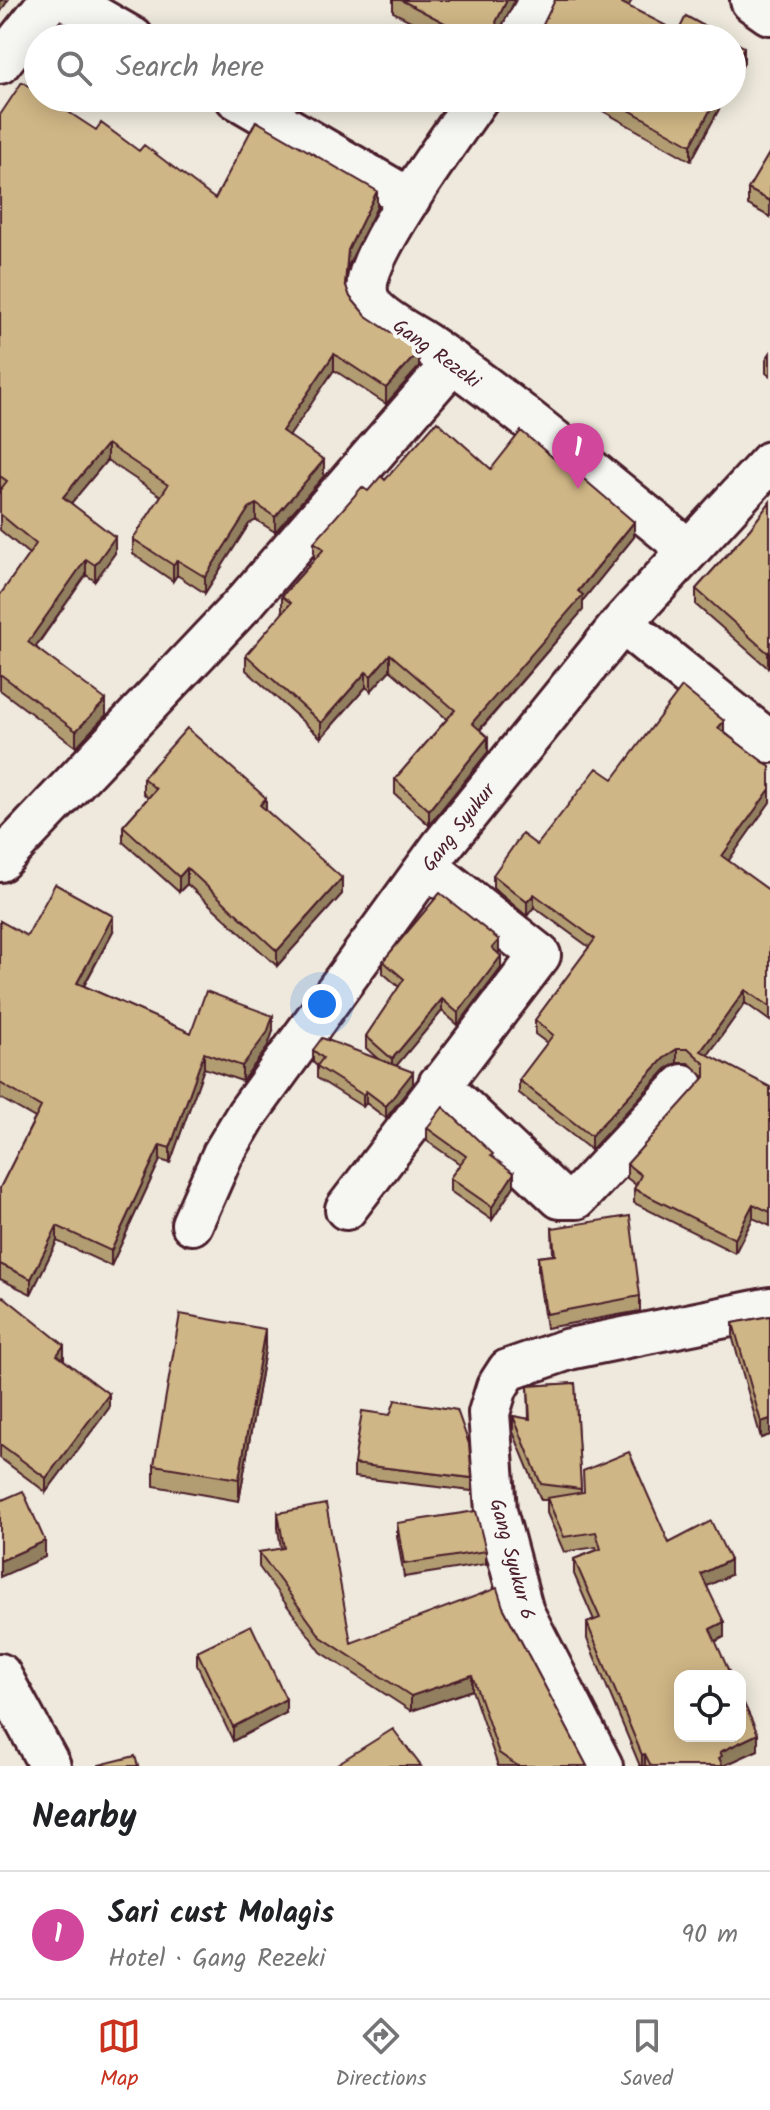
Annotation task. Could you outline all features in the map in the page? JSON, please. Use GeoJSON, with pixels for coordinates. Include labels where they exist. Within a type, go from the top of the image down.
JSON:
{"type":"FeatureCollection","features":[{"type":"Feature","properties":{"kind":"street"},"geometry":{"type":"LineString","coordinates":[[31,24],[50,0]]}},
{"type":"Feature","properties":{"kind":"street"},"geometry":{"type":"LineString","coordinates":[[67,0],[109,24]]}},
{"type":"Feature","properties":{"kind":"street"},"geometry":{"type":"LineString","coordinates":[[527,24],[540,0]]}},
{"type":"Feature","properties":{"kind":"street"},"geometry":{"type":"LineString","coordinates":[[753,0],[770,12]]}},
{"type":"Feature","properties":{"kind":"street"},"geometry":{"type":"LineString","coordinates":[[0,63],[24,33]]}},
{"type":"Feature","properties":{"kind":"street"},"geometry":{"type":"LineString","coordinates":[[260,112],[410,199]]}},
{"type":"Feature","properties":{"kind":"street","name":"Gang Rezeki"},"geometry":{"type":"LineString","coordinates":[[469,112],[410,199],[371,269],[366,293],[374,308],[453,362],[689,550]]}},
{"type":"Feature","properties":{"kind":"street"},"geometry":{"type":"LineString","coordinates":[[0,861],[246,601],[453,362]]}},
{"type":"Feature","properties":{"kind":"street","name":"Gang Syukur"},"geometry":{"type":"LineString","coordinates":[[192,1224],[223,1154],[247,1114],[427,866],[622,623],[770,462]]}},
{"type":"Feature","properties":{"kind":"street"},"geometry":{"type":"LineString","coordinates":[[622,623],[770,742]]}},
{"type":"Feature","properties":{"kind":"street"},"geometry":{"type":"LineString","coordinates":[[346,1209],[540,955],[427,866]]}},
{"type":"Feature","properties":{"kind":"street"},"geometry":{"type":"LineString","coordinates":[[439,1084],[560,1198],[577,1198],[594,1183],[683,1085]]}},
{"type":"Feature","properties":{"kind":"street","name":"Gang Syukur 6"},"geometry":{"type":"LineString","coordinates":[[602,1766],[523,1612],[496,1511],[489,1413],[497,1387],[508,1370],[569,1349],[770,1308]]}},
{"type":"Feature","properties":{"kind":"street"},"geometry":{"type":"LineString","coordinates":[[0,1674],[50,1766]]}},
{"type":"Feature","properties":{"kind":"building"},"geometry":{"type":"Polygon","coordinates":[[[401,0],[507,0],[497,24],[446,24],[401,0]]]}},
{"type":"Feature","properties":{"kind":"building"},"geometry":{"type":"Polygon","coordinates":[[[555,0],[623,0],[622,3],[663,24],[543,24],[555,0]]]}},
{"type":"Feature","properties":{"kind":"building"},"geometry":{"type":"Polygon","coordinates":[[[686,16],[701,24],[682,24],[686,16]]]}},
{"type":"Feature","properties":{"kind":"building"},"geometry":{"type":"Polygon","coordinates":[[[22,82],[24,112],[68,112],[96,130],[101,123],[139,151],[144,145],[215,199],[256,121],[377,191],[348,250],[345,283],[350,297],[366,316],[419,351],[386,388],[334,354],[282,431],[324,460],[275,517],[256,504],[249,508],[205,577],[177,560],[173,565],[133,539],[168,485],[107,444],[63,497],[115,537],[95,565],[86,559],[28,642],[106,700],[76,731],[0,674],[0,595],[36,544],[0,514],[0,490],[7,481],[0,476],[0,115],[22,82]]]}},
{"type":"Feature","properties":{"kind":"building"},"geometry":{"type":"Polygon","coordinates":[[[633,112],[709,112],[691,145],[633,112]]]}},
{"type":"Feature","properties":{"kind":"building"},"geometry":{"type":"Polygon","coordinates":[[[770,152],[770,201],[748,189],[770,152]]]}},
{"type":"Feature","properties":{"kind":"building"},"geometry":{"type":"Polygon","coordinates":[[[437,421],[491,469],[521,431],[562,465],[564,462],[634,522],[578,591],[583,595],[472,723],[488,737],[429,810],[395,779],[455,710],[390,654],[371,676],[366,672],[321,723],[246,655],[291,603],[282,596],[324,549],[314,542],[362,487],[368,491],[381,476],[385,480],[437,421]]]}},
{"type":"Feature","properties":{"kind":"building"},"geometry":{"type":"Polygon","coordinates":[[[770,502],[770,650],[768,653],[696,589],[770,502]]]}},
{"type":"Feature","properties":{"kind":"building"},"geometry":{"type":"Polygon","coordinates":[[[682,687],[724,721],[718,728],[770,767],[770,789],[722,856],[770,891],[770,1007],[745,990],[701,1051],[770,1087],[770,1212],[753,1204],[735,1239],[634,1189],[641,1175],[627,1164],[705,1077],[705,1064],[689,1049],[677,1049],[666,1056],[591,1136],[519,1080],[553,1035],[535,1020],[595,939],[534,894],[527,902],[493,875],[522,834],[537,845],[597,768],[613,779],[682,687]]]}},
{"type":"Feature","properties":{"kind":"building"},"geometry":{"type":"Polygon","coordinates":[[[187,728],[266,798],[260,805],[342,878],[277,951],[187,868],[179,877],[123,826],[156,789],[143,778],[187,728]]]}},
{"type":"Feature","properties":{"kind":"building"},"geometry":{"type":"Polygon","coordinates":[[[55,884],[113,916],[77,983],[191,1033],[206,991],[273,1016],[267,1033],[242,1066],[204,1053],[170,1148],[160,1145],[111,1251],[57,1226],[31,1279],[0,1264],[0,1188],[41,1107],[0,1083],[0,921],[27,936],[55,884]]]}},
{"type":"Feature","properties":{"kind":"building"},"geometry":{"type":"Polygon","coordinates":[[[440,893],[499,940],[492,948],[501,956],[458,1013],[442,999],[392,1059],[366,1036],[404,979],[383,961],[440,893]]]}},
{"type":"Feature","properties":{"kind":"building"},"geometry":{"type":"Polygon","coordinates":[[[322,1038],[413,1072],[386,1106],[366,1091],[363,1095],[317,1066],[323,1058],[313,1050],[322,1038]]]}},
{"type":"Feature","properties":{"kind":"building"},"geometry":{"type":"Polygon","coordinates":[[[443,1107],[493,1154],[491,1156],[514,1173],[492,1207],[450,1178],[466,1156],[427,1128],[443,1107]]]}},
{"type":"Feature","properties":{"kind":"building"},"geometry":{"type":"Polygon","coordinates":[[[630,1216],[640,1296],[546,1314],[538,1257],[555,1255],[552,1228],[630,1216]]]}},
{"type":"Feature","properties":{"kind":"building"},"geometry":{"type":"Polygon","coordinates":[[[3,1296],[64,1345],[57,1355],[109,1394],[46,1478],[0,1444],[0,1300],[3,1296]]]}},
{"type":"Feature","properties":{"kind":"building"},"geometry":{"type":"Polygon","coordinates":[[[180,1314],[265,1329],[239,1479],[154,1465],[180,1314]]]}},
{"type":"Feature","properties":{"kind":"building"},"geometry":{"type":"Polygon","coordinates":[[[770,1316],[770,1419],[761,1422],[733,1323],[770,1316]]]}},
{"type":"Feature","properties":{"kind":"building"},"geometry":{"type":"Polygon","coordinates":[[[575,1383],[581,1489],[541,1484],[513,1416],[530,1419],[528,1386],[575,1383]]]}},
{"type":"Feature","properties":{"kind":"building"},"geometry":{"type":"Polygon","coordinates":[[[395,1400],[457,1410],[469,1444],[472,1478],[354,1464],[362,1411],[390,1415],[395,1400]]]}},
{"type":"Feature","properties":{"kind":"building"},"geometry":{"type":"Polygon","coordinates":[[[629,1452],[669,1543],[711,1521],[730,1560],[701,1574],[724,1622],[710,1629],[728,1670],[674,1670],[674,1742],[741,1742],[720,1752],[723,1766],[651,1766],[645,1754],[642,1755],[587,1623],[600,1618],[574,1559],[601,1549],[596,1532],[564,1537],[547,1498],[584,1492],[583,1471],[629,1452]]]}},
{"type":"Feature","properties":{"kind":"building"},"geometry":{"type":"Polygon","coordinates":[[[23,1491],[45,1541],[0,1561],[0,1501],[23,1491]]]}},
{"type":"Feature","properties":{"kind":"building"},"geometry":{"type":"Polygon","coordinates":[[[326,1504],[351,1643],[497,1588],[503,1607],[587,1766],[518,1766],[499,1753],[472,1675],[411,1696],[321,1637],[259,1552],[284,1548],[278,1513],[326,1504]]]}},
{"type":"Feature","properties":{"kind":"building"},"geometry":{"type":"Polygon","coordinates":[[[476,1511],[486,1551],[404,1564],[397,1523],[476,1511]]]}},
{"type":"Feature","properties":{"kind":"building"},"geometry":{"type":"Polygon","coordinates":[[[251,1625],[286,1699],[233,1727],[197,1651],[251,1625]]]}},
{"type":"Feature","properties":{"kind":"building"},"geometry":{"type":"Polygon","coordinates":[[[746,1708],[758,1734],[746,1740],[746,1708]]]}},
{"type":"Feature","properties":{"kind":"building"},"geometry":{"type":"Polygon","coordinates":[[[393,1729],[421,1766],[338,1766],[337,1764],[393,1729]]]}},
{"type":"Feature","properties":{"kind":"building"},"geometry":{"type":"Polygon","coordinates":[[[135,1756],[138,1766],[99,1766],[99,1765],[135,1756]]]}},
{"type":"Feature","properties":{"kind":"place","name":"Sari cust Molagis"},"geometry":{"type":"Point","coordinates":[578,489]}}]}
